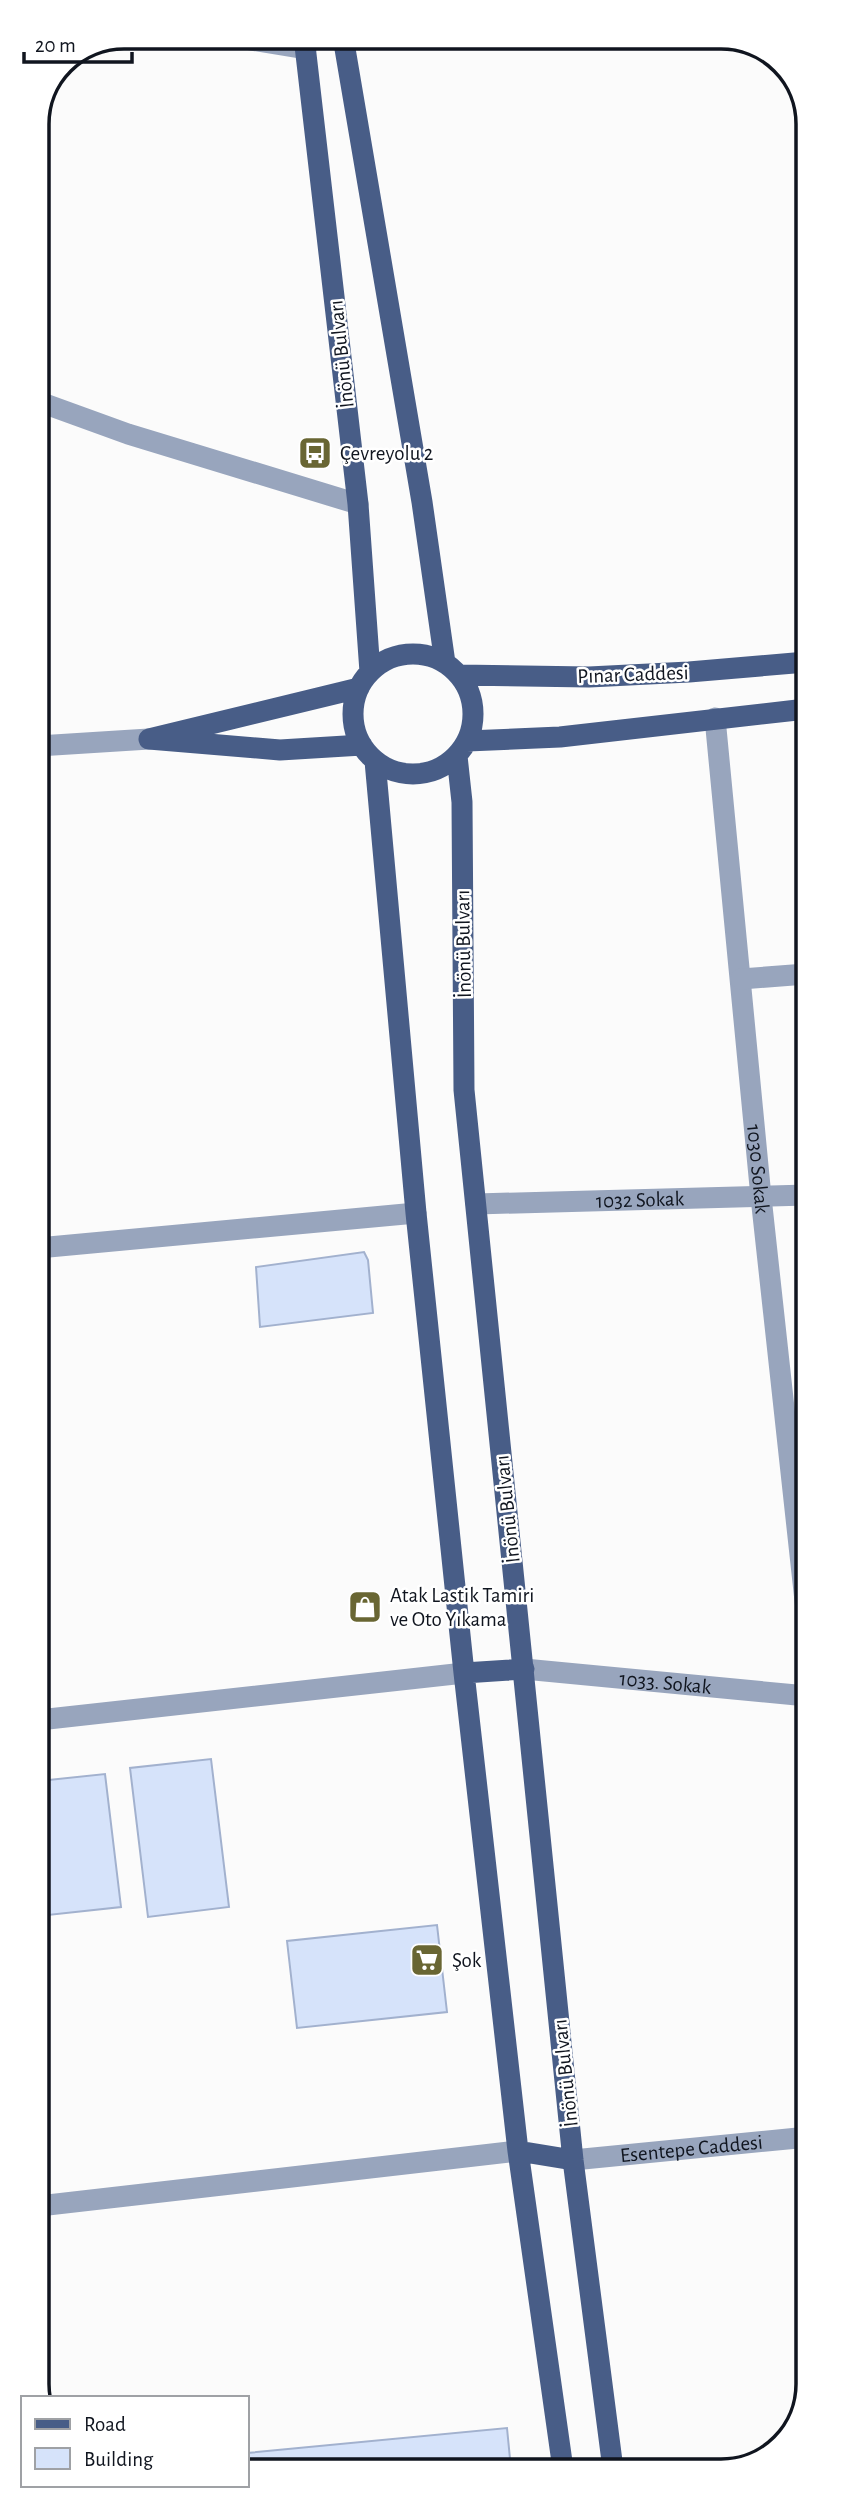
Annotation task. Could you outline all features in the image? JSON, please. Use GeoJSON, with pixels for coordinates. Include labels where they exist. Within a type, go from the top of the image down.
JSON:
{"type":"FeatureCollection","features":[{"type":"Feature","properties":{"kind":"main road","name":"İnönü Bulvarı"},"geometry":{"type":"LineString","coordinates":[[306,49],[358,504],[365,680]]}},
{"type":"Feature","properties":{"kind":"main road"},"geometry":{"type":"LineString","coordinates":[[345,49],[452,669]]}},
{"type":"Feature","properties":{"kind":"main road"},"geometry":{"type":"LineString","coordinates":[[149,739],[280,750],[368,753],[399,772],[426,773],[443,766],[462,749],[472,724],[473,706],[468,690],[452,669],[426,655],[406,654],[387,660],[365,680],[353,708],[354,727],[368,753],[464,1673],[518,2151],[562,2459]]}},
{"type":"Feature","properties":{"kind":"main road","name":"Pınar Caddesi"},"geometry":{"type":"LineString","coordinates":[[452,669],[589,677],[796,663]]}},
{"type":"Feature","properties":{"kind":"main road"},"geometry":{"type":"LineString","coordinates":[[149,739],[365,680]]}},
{"type":"Feature","properties":{"kind":"main road"},"geometry":{"type":"LineString","coordinates":[[462,749],[796,710]]}},
{"type":"Feature","properties":{"kind":"main road","name":"İnönü Bulvarı"},"geometry":{"type":"LineString","coordinates":[[462,749],[464,1090],[573,2160],[612,2459]]}},
{"type":"Feature","properties":{"kind":"main road"},"geometry":{"type":"LineString","coordinates":[[464,1673],[524,1669]]}},
{"type":"Feature","properties":{"kind":"main road"},"geometry":{"type":"LineString","coordinates":[[518,2151],[573,2160]]}},
{"type":"Feature","properties":{"kind":"street"},"geometry":{"type":"LineString","coordinates":[[49,405],[128,434],[358,504]]}},
{"type":"Feature","properties":{"kind":"street","name":"1030 Sokak"},"geometry":{"type":"LineString","coordinates":[[715,718],[761,1197],[796,1518]]}},
{"type":"Feature","properties":{"kind":"street"},"geometry":{"type":"LineString","coordinates":[[49,745],[149,739]]}},
{"type":"Feature","properties":{"kind":"street"},"geometry":{"type":"LineString","coordinates":[[741,979],[796,975]]}},
{"type":"Feature","properties":{"kind":"street","name":"1032 Sokak"},"geometry":{"type":"LineString","coordinates":[[476,1204],[796,1195]]}},
{"type":"Feature","properties":{"kind":"street"},"geometry":{"type":"LineString","coordinates":[[49,1247],[416,1213]]}},
{"type":"Feature","properties":{"kind":"street","name":"1033. Sokak"},"geometry":{"type":"LineString","coordinates":[[524,1669],[796,1695]]}},
{"type":"Feature","properties":{"kind":"street"},"geometry":{"type":"LineString","coordinates":[[49,1719],[464,1673]]}},
{"type":"Feature","properties":{"kind":"street","name":"Esentepe Caddesi"},"geometry":{"type":"LineString","coordinates":[[573,2160],[796,2138]]}},
{"type":"Feature","properties":{"kind":"street"},"geometry":{"type":"LineString","coordinates":[[49,2205],[518,2151]]}},
{"type":"Feature","properties":{"kind":"building"},"geometry":{"type":"Polygon","coordinates":[[[364,1252],[368,1260],[373,1313],[260,1327],[256,1267],[364,1252]]]}},
{"type":"Feature","properties":{"kind":"building"},"geometry":{"type":"Polygon","coordinates":[[[211,1759],[229,1907],[148,1917],[130,1768],[211,1759]]]}},
{"type":"Feature","properties":{"kind":"building"},"geometry":{"type":"Polygon","coordinates":[[[105,1774],[121,1907],[49,1915],[49,1780],[105,1774]]]}},
{"type":"Feature","properties":{"kind":"building"},"geometry":{"type":"Polygon","coordinates":[[[437,1925],[447,2012],[297,2028],[287,1941],[437,1925]]]}},
{"type":"Feature","properties":{"kind":"building"},"geometry":{"type":"Polygon","coordinates":[[[507,2428],[510,2459],[248,2459],[248,2453],[507,2428]]]}},
{"type":"Feature","properties":{"kind":"place","name":"Çevreyolu 2"},"geometry":{"type":"Point","coordinates":[315,453]}},
{"type":"Feature","properties":{"kind":"place","name":"Atak Lastik Tamiri ve Oto Yıkama"},"geometry":{"type":"Point","coordinates":[365,1607]}},
{"type":"Feature","properties":{"kind":"place","name":"Şok"},"geometry":{"type":"Point","coordinates":[427,1960]}}]}
